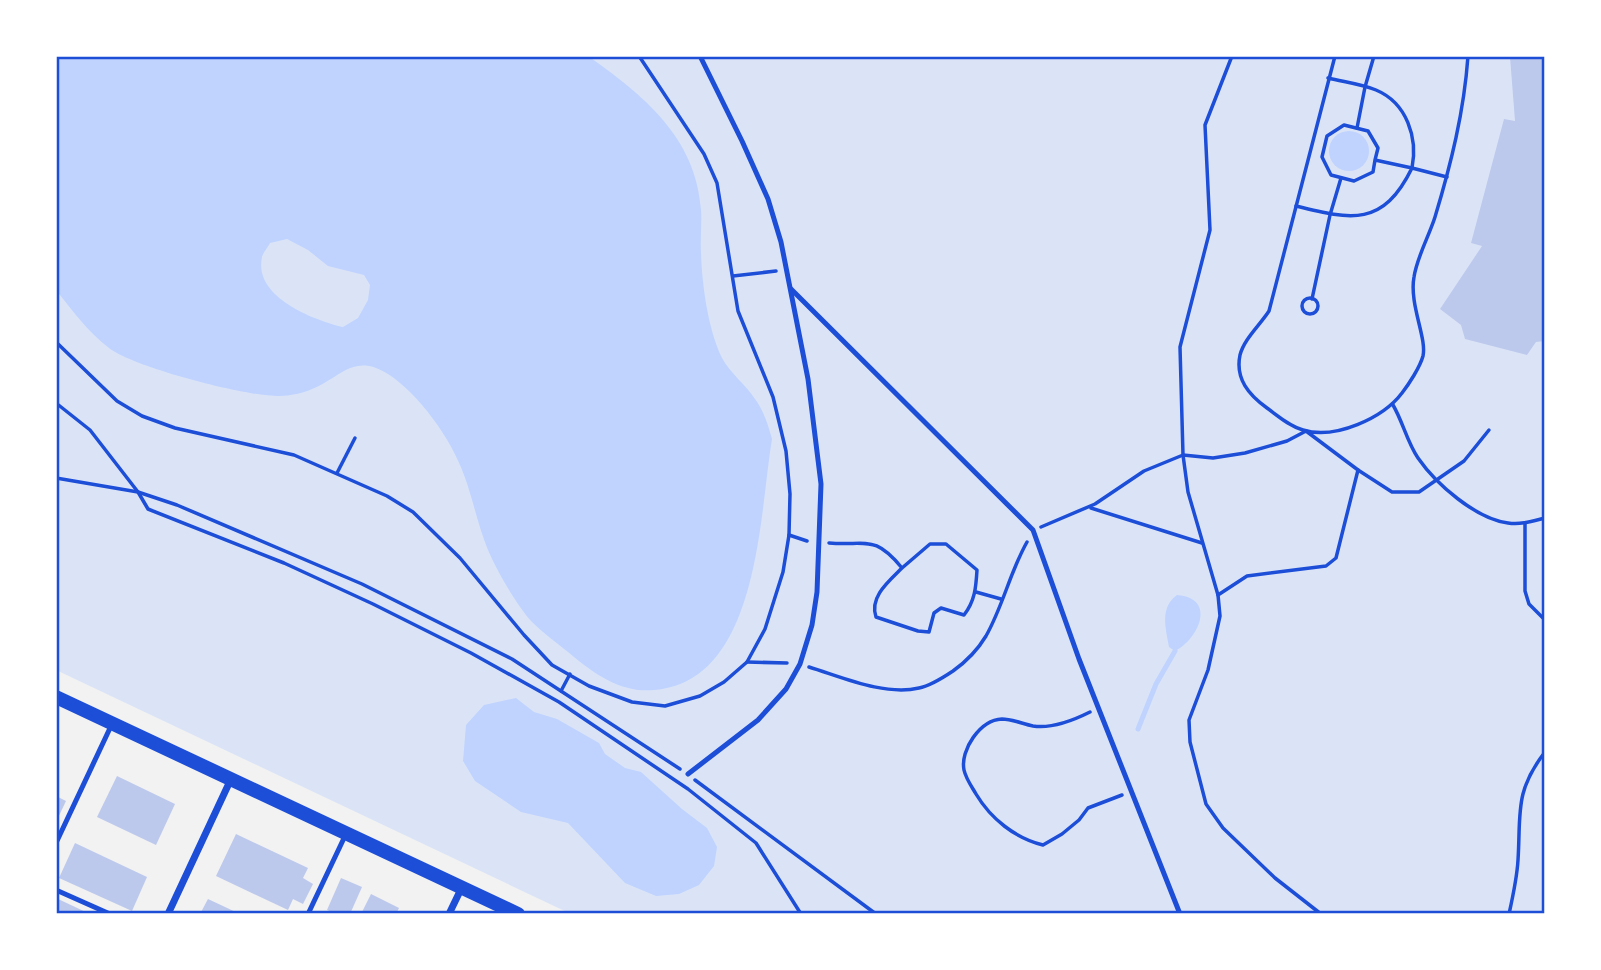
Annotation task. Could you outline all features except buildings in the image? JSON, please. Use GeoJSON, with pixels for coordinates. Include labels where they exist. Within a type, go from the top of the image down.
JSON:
{"type":"FeatureCollection","features":[{"type":"Feature","properties":{"kind":"main road"},"geometry":{"type":"LineString","coordinates":[[56,696],[518,914]]}},
{"type":"Feature","properties":{"kind":"street"},"geometry":{"type":"LineString","coordinates":[[167,914],[231,779]]}},
{"type":"Feature","properties":{"kind":"street"},"geometry":{"type":"LineString","coordinates":[[449,914],[462,887]]}},
{"type":"Feature","properties":{"kind":"lane"},"geometry":{"type":"LineString","coordinates":[[688,775],[758,720],[786,690],[800,664],[816,603],[821,484],[808,379],[791,289],[768,199],[743,141],[699,56]]}},
{"type":"Feature","properties":{"kind":"lane"},"geometry":{"type":"LineString","coordinates":[[791,289],[1033,530],[1098,708],[1180,914]]}},
{"type":"Feature","properties":{"kind":"lane"},"geometry":{"type":"LineString","coordinates":[[56,844],[112,723]]}},
{"type":"Feature","properties":{"kind":"lane"},"geometry":{"type":"LineString","coordinates":[[308,914],[346,833]]}},
{"type":"Feature","properties":{"kind":"lane"},"geometry":{"type":"LineString","coordinates":[[56,890],[110,914]]}},
{"type":"Feature","properties":{"kind":"path"},"geometry":{"type":"LineString","coordinates":[[56,342],[117,401],[142,416],[175,428],[294,454],[387,496],[413,512],[460,558],[552,665],[589,686],[632,702],[665,706],[700,696],[724,682],[747,662],[774,606],[789,535],[790,494],[786,452],[773,397],[738,311],[716,183],[704,154],[639,56]]}},
{"type":"Feature","properties":{"kind":"path"},"geometry":{"type":"LineString","coordinates":[[1232,56],[1205,125],[1210,230],[1180,347],[1183,455],[1188,492],[1218,595],[1220,617],[1208,670],[1189,720],[1190,742],[1206,804],[1223,828],[1246,851],[1321,914]]}},
{"type":"Feature","properties":{"kind":"path"},"geometry":{"type":"LineString","coordinates":[[1335,56],[1269,311],[1241,351],[1238,365],[1248,393],[1292,426],[1306,432],[1392,492],[1419,492],[1464,461],[1489,430]]}},
{"type":"Feature","properties":{"kind":"path"},"geometry":{"type":"LineString","coordinates":[[1357,128],[1374,56]]}},
{"type":"Feature","properties":{"kind":"path"},"geometry":{"type":"LineString","coordinates":[[1306,432],[1323,432],[1361,424],[1393,405],[1404,391],[1423,355],[1413,305],[1413,276],[1447,177],[1466,91],[1468,56]]}},
{"type":"Feature","properties":{"kind":"path"},"geometry":{"type":"LineString","coordinates":[[1296,206],[1331,215],[1350,216],[1378,211],[1394,199],[1412,169],[1412,131],[1391,99],[1365,87],[1328,78]]}},
{"type":"Feature","properties":{"kind":"path"},"geometry":{"type":"LineString","coordinates":[[1344,125],[1368,131],[1378,148],[1373,172],[1354,181],[1331,176],[1322,157],[1324,146],[1327,136],[1344,125]]}},
{"type":"Feature","properties":{"kind":"path"},"geometry":{"type":"LineString","coordinates":[[1312,143],[1324,146]]}},
{"type":"Feature","properties":{"kind":"path"},"geometry":{"type":"LineString","coordinates":[[1376,160],[1447,177]]}},
{"type":"Feature","properties":{"kind":"path"},"geometry":{"type":"LineString","coordinates":[[1312,299],[1341,178]]}},
{"type":"Feature","properties":{"kind":"path"},"geometry":{"type":"LineString","coordinates":[[733,276],[786,270]]}},
{"type":"Feature","properties":{"kind":"path"},"geometry":{"type":"LineString","coordinates":[[1306,299],[1312,299],[1318,304],[1317,309],[1313,314],[1306,314],[1302,303],[1306,299]]}},
{"type":"Feature","properties":{"kind":"path"},"geometry":{"type":"LineString","coordinates":[[56,402],[90,430],[148,509],[260,553],[373,604],[471,653],[559,702],[688,789],[756,843],[801,914]]}},
{"type":"Feature","properties":{"kind":"path"},"geometry":{"type":"LineString","coordinates":[[1393,405],[1418,458],[1437,479],[1475,511],[1508,523],[1525,523],[1545,518]]}},
{"type":"Feature","properties":{"kind":"path"},"geometry":{"type":"LineString","coordinates":[[337,473],[355,438]]}},
{"type":"Feature","properties":{"kind":"path"},"geometry":{"type":"LineString","coordinates":[[1218,595],[1247,576],[1326,566],[1336,558],[1358,470]]}},
{"type":"Feature","properties":{"kind":"path"},"geometry":{"type":"LineString","coordinates":[[56,478],[138,492],[177,505],[362,584],[512,659],[688,775],[876,914]]}},
{"type":"Feature","properties":{"kind":"path"},"geometry":{"type":"LineString","coordinates":[[1088,507],[1202,543]]}},
{"type":"Feature","properties":{"kind":"path"},"geometry":{"type":"LineString","coordinates":[[1525,523],[1525,591],[1529,604],[1545,620]]}},
{"type":"Feature","properties":{"kind":"path"},"geometry":{"type":"LineString","coordinates":[[789,535],[819,542],[875,544],[890,553],[902,568]]}},
{"type":"Feature","properties":{"kind":"path"},"geometry":{"type":"LineString","coordinates":[[930,544],[946,544],[977,570],[976,592],[964,615],[941,608],[934,613],[929,632],[876,617],[873,609],[879,592],[902,568],[930,544]]}},
{"type":"Feature","properties":{"kind":"path"},"geometry":{"type":"LineString","coordinates":[[976,592],[1002,600]]}},
{"type":"Feature","properties":{"kind":"path"},"geometry":{"type":"LineString","coordinates":[[747,662],[800,664]]}},
{"type":"Feature","properties":{"kind":"path"},"geometry":{"type":"LineString","coordinates":[[561,691],[569,674]]}},
{"type":"Feature","properties":{"kind":"path"},"geometry":{"type":"LineString","coordinates":[[1098,708],[1050,726],[1035,726],[1001,719],[987,723],[976,734],[967,751],[964,769],[985,809],[1027,841],[1043,845],[1062,834],[1079,820],[1088,808],[1131,790]]}},
{"type":"Feature","properties":{"kind":"path"},"geometry":{"type":"LineString","coordinates":[[1509,914],[1518,861],[1517,820],[1520,802],[1536,764],[1545,752]]}},
{"type":"Feature","properties":{"kind":"shaded area"},"geometry":{"type":"Polygon","coordinates":[[[56,56],[1545,56],[1545,914],[571,914],[56,670],[56,56]]]}},
{"type":"Feature","properties":{"kind":"water"},"geometry":{"type":"Polygon","coordinates":[[[56,56],[588,56],[647,103],[678,139],[689,161],[697,184],[701,210],[703,279],[713,334],[725,363],[761,408],[772,439],[757,551],[748,591],[734,628],[715,658],[689,680],[654,690],[632,689],[611,682],[547,635],[519,606],[488,550],[459,461],[423,406],[388,374],[376,368],[356,366],[309,390],[284,396],[243,392],[218,386],[165,372],[122,356],[101,342],[87,328],[56,290],[56,56]],[[287,239],[270,243],[262,257],[262,271],[267,284],[276,295],[302,312],[343,327],[358,318],[368,300],[370,285],[364,275],[328,266],[308,250],[287,239]]]}},
{"type":"Feature","properties":{"kind":"water"},"geometry":{"type":"Polygon","coordinates":[[[1349,131],[1357,132],[1363,137],[1368,143],[1368,159],[1363,165],[1357,170],[1349,171],[1341,170],[1335,165],[1330,159],[1329,151],[1330,143],[1335,137],[1341,132],[1349,131]]]}},
{"type":"Feature","properties":{"kind":"water"},"geometry":{"type":"Polygon","coordinates":[[[1177,595],[1197,603],[1200,620],[1191,638],[1175,651],[1169,647],[1165,619],[1171,600],[1177,595]]]}},
{"type":"Feature","properties":{"kind":"water"},"geometry":{"type":"Polygon","coordinates":[[[516,698],[534,712],[557,719],[599,743],[605,754],[625,768],[641,772],[707,828],[717,847],[714,866],[699,885],[679,894],[656,896],[625,883],[568,823],[521,812],[475,781],[463,761],[466,725],[484,705],[516,698]]]}},
{"type":"Feature","properties":{"kind":"waterway"},"geometry":{"type":"LineString","coordinates":[[1138,729],[1156,684],[1175,651]]}}]}
